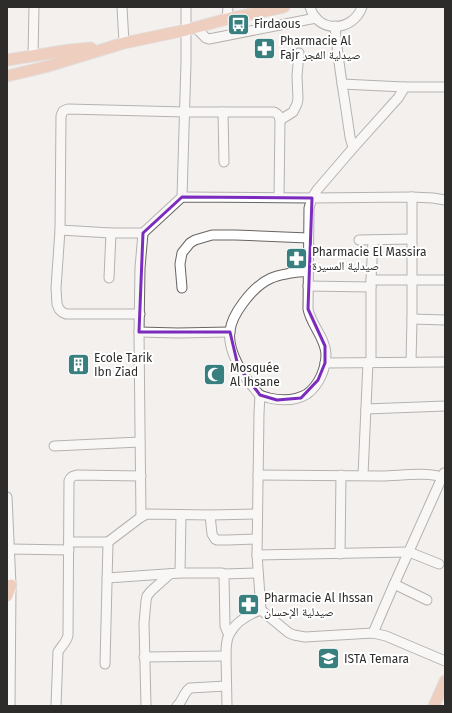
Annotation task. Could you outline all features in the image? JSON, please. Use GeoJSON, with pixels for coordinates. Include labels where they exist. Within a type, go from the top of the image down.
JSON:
{"type":"FeatureCollection","features":[{"type":"Feature","properties":{"kind":"main road"},"geometry":{"type":"LineString","coordinates":[[10,77],[108,47],[284,7]]}},
{"type":"Feature","properties":{"kind":"main road"},"geometry":{"type":"LineString","coordinates":[[7,60],[69,50],[108,47]]}},
{"type":"Feature","properties":{"kind":"main road"},"geometry":{"type":"LineString","coordinates":[[7,596],[11,585]]}},
{"type":"Feature","properties":{"kind":"main road"},"geometry":{"type":"LineString","coordinates":[[434,706],[445,681]]}},
{"type":"Feature","properties":{"kind":"street"},"geometry":{"type":"LineString","coordinates":[[33,55],[34,7]]}},
{"type":"Feature","properties":{"kind":"street"},"geometry":{"type":"LineString","coordinates":[[122,7],[124,43]]}},
{"type":"Feature","properties":{"kind":"street"},"geometry":{"type":"LineString","coordinates":[[182,197],[185,112],[191,28],[186,7]]}},
{"type":"Feature","properties":{"kind":"street"},"geometry":{"type":"LineString","coordinates":[[227,19],[228,7]]}},
{"type":"Feature","properties":{"kind":"street"},"geometry":{"type":"LineString","coordinates":[[310,7],[316,18],[330,26],[339,26],[355,20],[362,7]]}},
{"type":"Feature","properties":{"kind":"street"},"geometry":{"type":"LineString","coordinates":[[191,28],[209,39],[316,18]]}},
{"type":"Feature","properties":{"kind":"street"},"geometry":{"type":"LineString","coordinates":[[335,26],[337,55],[350,137],[354,147]]}},
{"type":"Feature","properties":{"kind":"street"},"geometry":{"type":"LineString","coordinates":[[280,120],[293,112],[297,104],[299,53]]}},
{"type":"Feature","properties":{"kind":"street"},"geometry":{"type":"LineString","coordinates":[[342,84],[445,87]]}},
{"type":"Feature","properties":{"kind":"street"},"geometry":{"type":"LineString","coordinates":[[308,271],[280,275],[268,279],[248,296],[239,308],[233,320],[230,332],[230,342],[238,366],[244,377],[260,395],[277,400],[301,398],[310,391],[323,371],[326,363],[325,346],[308,309],[309,208],[312,198],[317,190],[398,98],[404,87]]}},
{"type":"Feature","properties":{"kind":"street"},"geometry":{"type":"LineString","coordinates":[[140,314],[66,314],[59,309],[57,304],[56,288],[60,230],[61,116],[63,111],[68,109],[185,112],[274,112],[278,114],[280,120],[279,197]]}},
{"type":"Feature","properties":{"kind":"street"},"geometry":{"type":"LineString","coordinates":[[224,112],[224,162]]}},
{"type":"Feature","properties":{"kind":"street"},"geometry":{"type":"LineString","coordinates":[[141,517],[139,332],[140,268],[143,233],[182,197],[412,197],[445,200]]}},
{"type":"Feature","properties":{"kind":"street"},"geometry":{"type":"LineString","coordinates":[[411,362],[412,197]]}},
{"type":"Feature","properties":{"kind":"street"},"geometry":{"type":"LineString","coordinates":[[60,230],[143,233]]}},
{"type":"Feature","properties":{"kind":"street"},"geometry":{"type":"LineString","coordinates":[[109,278],[111,233]]}},
{"type":"Feature","properties":{"kind":"street"},"geometry":{"type":"LineString","coordinates":[[182,288],[180,264],[182,253],[190,243],[195,240],[212,235],[308,238]]}},
{"type":"Feature","properties":{"kind":"street"},"geometry":{"type":"LineString","coordinates":[[359,240],[411,239]]}},
{"type":"Feature","properties":{"kind":"street"},"geometry":{"type":"LineString","coordinates":[[363,475],[370,362],[373,240]]}},
{"type":"Feature","properties":{"kind":"street"},"geometry":{"type":"LineString","coordinates":[[308,286],[411,280],[445,280]]}},
{"type":"Feature","properties":{"kind":"street"},"geometry":{"type":"LineString","coordinates":[[412,319],[445,320]]}},
{"type":"Feature","properties":{"kind":"street"},"geometry":{"type":"LineString","coordinates":[[139,332],[230,332]]}},
{"type":"Feature","properties":{"kind":"street"},"geometry":{"type":"LineString","coordinates":[[326,363],[445,362]]}},
{"type":"Feature","properties":{"kind":"street"},"geometry":{"type":"LineString","coordinates":[[260,395],[257,555],[261,610],[289,634],[305,637],[373,633],[386,636],[445,661]]}},
{"type":"Feature","properties":{"kind":"street"},"geometry":{"type":"LineString","coordinates":[[366,409],[445,406]]}},
{"type":"Feature","properties":{"kind":"street"},"geometry":{"type":"LineString","coordinates":[[54,446],[140,442]]}},
{"type":"Feature","properties":{"kind":"street"},"geometry":{"type":"LineString","coordinates":[[258,475],[381,476],[408,474],[444,476],[373,633]]}},
{"type":"Feature","properties":{"kind":"street"},"geometry":{"type":"LineString","coordinates":[[56,706],[58,652],[66,641],[68,634],[70,478],[77,475],[141,476]]}},
{"type":"Feature","properties":{"kind":"street"},"geometry":{"type":"LineString","coordinates":[[340,554],[341,475]]}},
{"type":"Feature","properties":{"kind":"street"},"geometry":{"type":"LineString","coordinates":[[7,497],[11,585],[10,706]]}},
{"type":"Feature","properties":{"kind":"street"},"geometry":{"type":"LineString","coordinates":[[10,549],[69,546],[108,542],[141,517],[150,514],[257,514]]}},
{"type":"Feature","properties":{"kind":"street"},"geometry":{"type":"LineString","coordinates":[[180,573],[182,515]]}},
{"type":"Feature","properties":{"kind":"street"},"geometry":{"type":"LineString","coordinates":[[210,515],[212,534],[217,540],[257,539]]}},
{"type":"Feature","properties":{"kind":"street"},"geometry":{"type":"LineString","coordinates":[[105,664],[108,542]]}},
{"type":"Feature","properties":{"kind":"street"},"geometry":{"type":"LineString","coordinates":[[257,555],[409,552],[439,564]]}},
{"type":"Feature","properties":{"kind":"street"},"geometry":{"type":"LineString","coordinates":[[107,578],[180,573],[258,573]]}},
{"type":"Feature","properties":{"kind":"street"},"geometry":{"type":"LineString","coordinates":[[146,706],[144,624],[146,601],[147,596],[155,586],[170,574]]}},
{"type":"Feature","properties":{"kind":"street"},"geometry":{"type":"LineString","coordinates":[[224,574],[225,626],[227,631],[230,633]]}},
{"type":"Feature","properties":{"kind":"street"},"geometry":{"type":"LineString","coordinates":[[394,584],[427,600]]}},
{"type":"Feature","properties":{"kind":"street"},"geometry":{"type":"LineString","coordinates":[[227,706],[226,648],[230,633],[246,617],[253,612],[261,610]]}},
{"type":"Feature","properties":{"kind":"street"},"geometry":{"type":"LineString","coordinates":[[144,657],[226,656]]}},
{"type":"Feature","properties":{"kind":"street"},"geometry":{"type":"LineString","coordinates":[[177,706],[180,704],[185,692],[190,688],[226,686]]}},
{"type":"Feature","properties":{"kind":"highlighted area"},"geometry":{"type":"Polygon","coordinates":[[[182,197],[312,198],[308,309],[325,346],[325,363],[318,380],[301,398],[277,400],[260,395],[238,366],[230,332],[139,332],[143,233],[182,197]]]}},
{"type":"Feature","properties":{"kind":"place","name":"Firdaous"},"geometry":{"type":"Point","coordinates":[239,24]}},
{"type":"Feature","properties":{"kind":"place","name":"Pharmacie Al Fajr صيدلية الفجر"},"geometry":{"type":"Point","coordinates":[264,48]}},
{"type":"Feature","properties":{"kind":"place","name":"Pharmacie El Massira صيدلية المسيرة"},"geometry":{"type":"Point","coordinates":[296,259]}},
{"type":"Feature","properties":{"kind":"place","name":"Ecole Tarik Ibn Ziad"},"geometry":{"type":"Point","coordinates":[78,365]}},
{"type":"Feature","properties":{"kind":"place","name":"Mosquée Al Ihsane"},"geometry":{"type":"Point","coordinates":[215,375]}},
{"type":"Feature","properties":{"kind":"place","name":"Pharmacie Al Ihssan صيدلية الإحسان"},"geometry":{"type":"Point","coordinates":[248,605]}},
{"type":"Feature","properties":{"kind":"place","name":"ISTA Temara"},"geometry":{"type":"Point","coordinates":[329,659]}}]}
